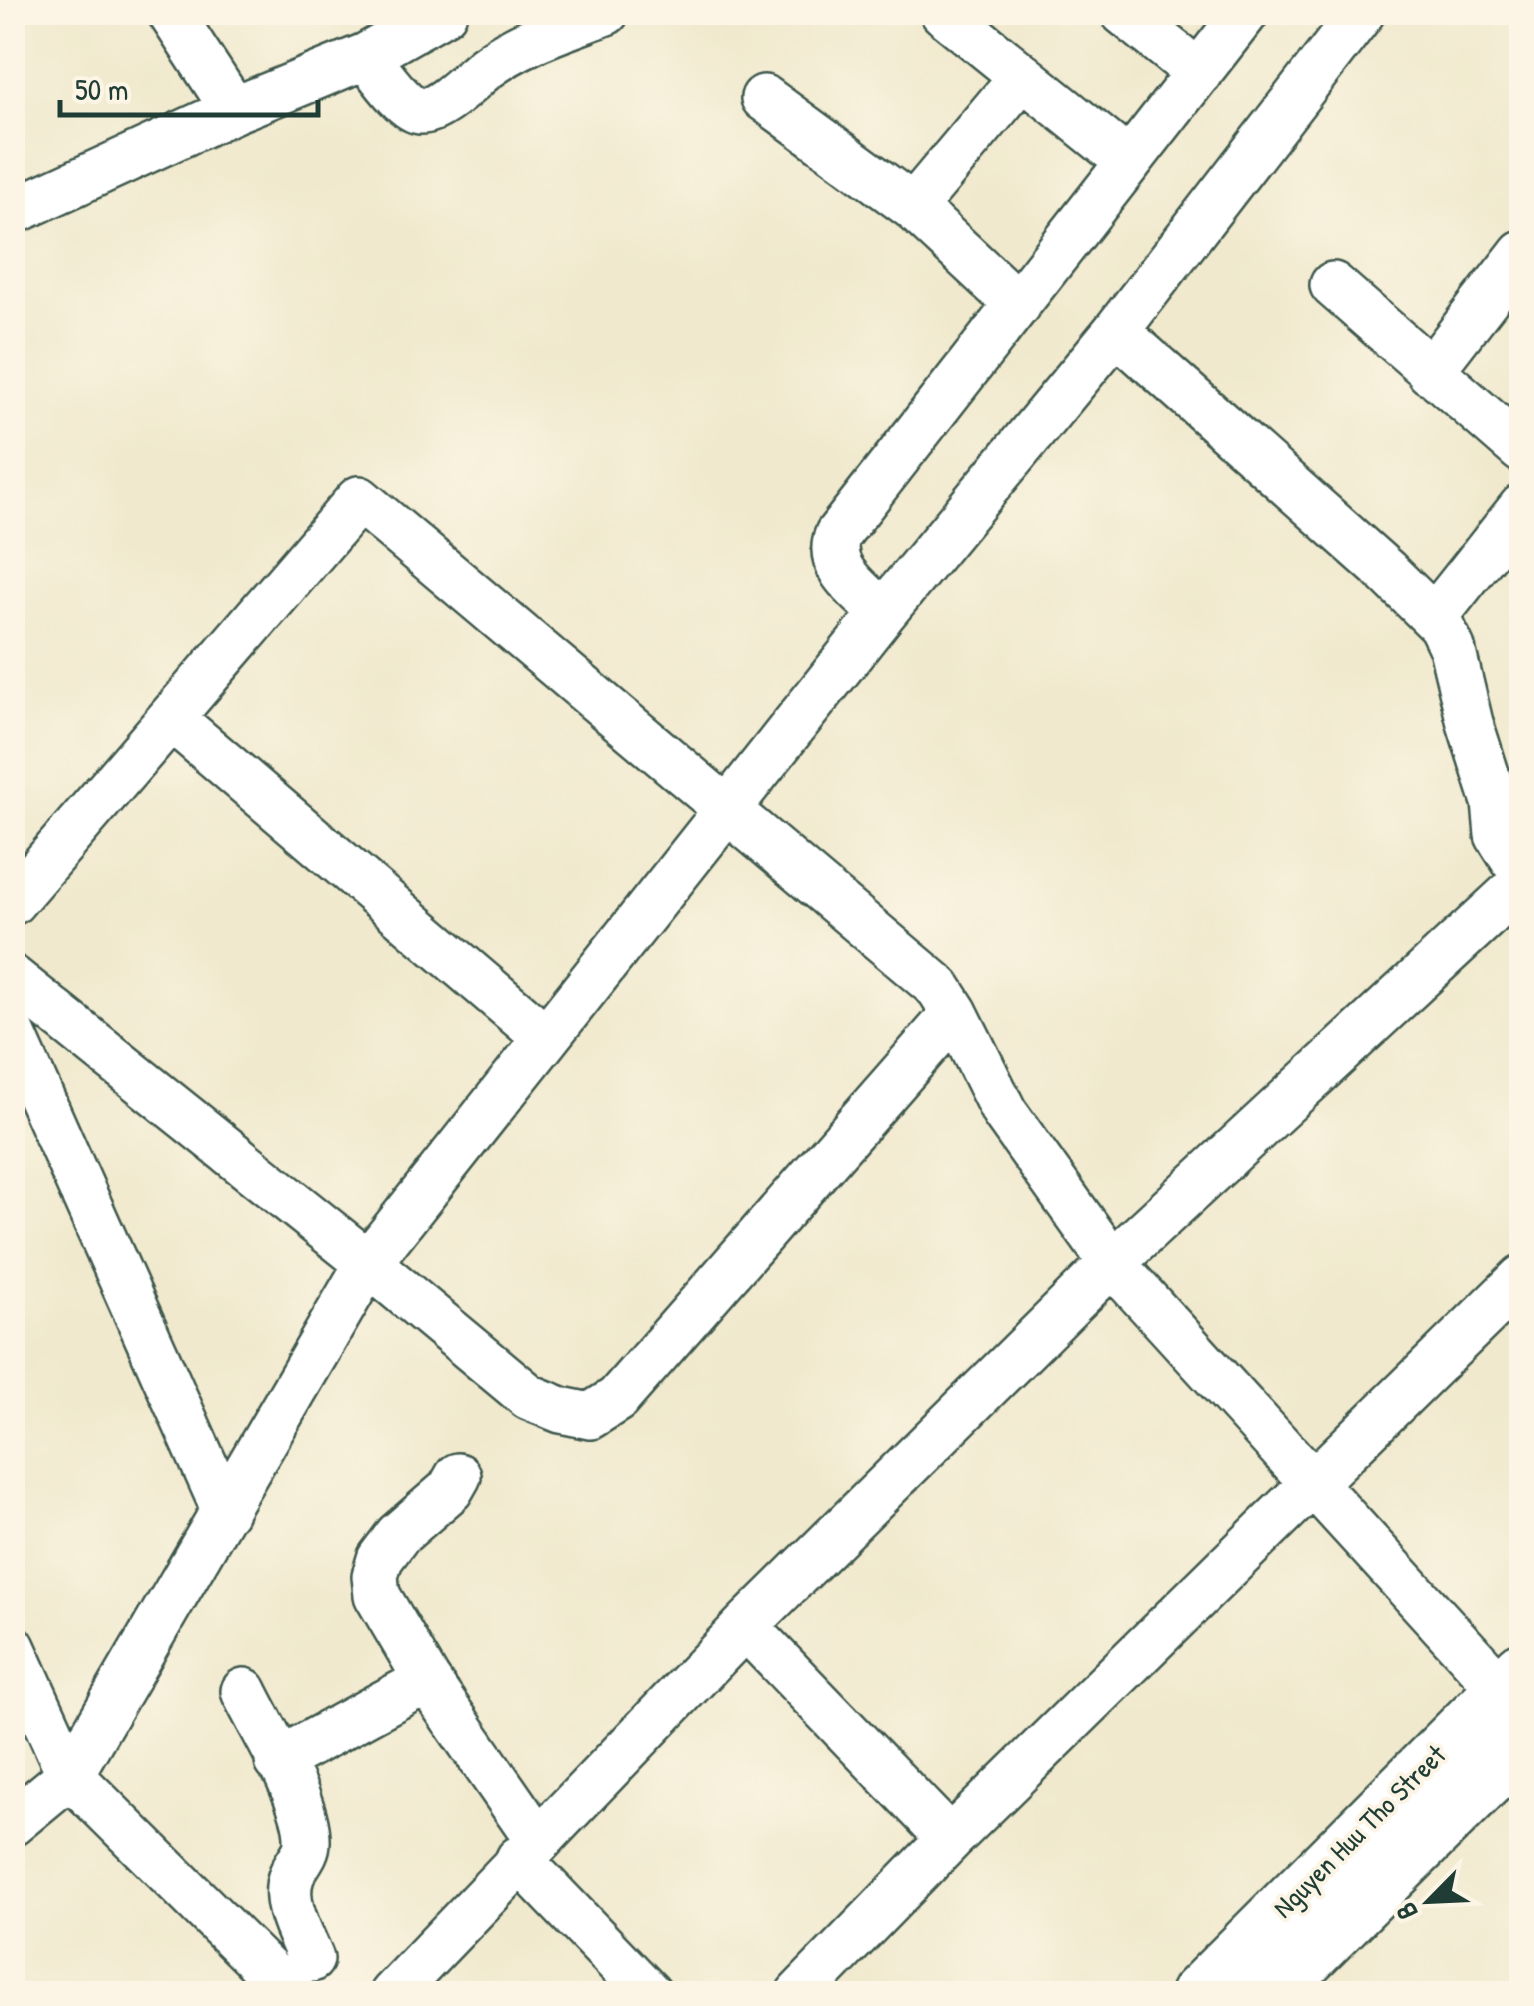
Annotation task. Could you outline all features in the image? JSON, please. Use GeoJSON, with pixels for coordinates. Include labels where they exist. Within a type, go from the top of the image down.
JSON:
{"type":"FeatureCollection","features":[{"type":"Feature","properties":{"kind":"highway","name":"Nguyen Huu Tho Street"},"geometry":{"type":"LineString","coordinates":[[1198,1994],[1511,1679]]}},
{"type":"Feature","properties":{"kind":"highway","name":"Nguyen Huu Tho Street"},"geometry":{"type":"LineString","coordinates":[[1271,1994],[1522,1744]]}},
{"type":"Feature","properties":{"kind":"street"},"geometry":{"type":"LineString","coordinates":[[170,12],[234,110]]}},
{"type":"Feature","properties":{"kind":"street"},"geometry":{"type":"LineString","coordinates":[[12,212],[234,110],[366,56],[444,12]]}},
{"type":"Feature","properties":{"kind":"street"},"geometry":{"type":"LineString","coordinates":[[366,56],[408,107],[421,112],[435,109],[516,48],[606,12]]}},
{"type":"Feature","properties":{"kind":"street"},"geometry":{"type":"LineString","coordinates":[[943,12],[1130,162]]}},
{"type":"Feature","properties":{"kind":"street"},"geometry":{"type":"LineString","coordinates":[[1123,12],[1199,73]]}},
{"type":"Feature","properties":{"kind":"street"},"geometry":{"type":"LineString","coordinates":[[884,613],[840,570],[834,556],[838,534],[1246,12]]}},
{"type":"Feature","properties":{"kind":"street"},"geometry":{"type":"LineString","coordinates":[[12,1824],[70,1775],[368,1262],[884,613],[1116,331],[1351,16]]}},
{"type":"Feature","properties":{"kind":"street"},"geometry":{"type":"LineString","coordinates":[[913,207],[1022,77]]}},
{"type":"Feature","properties":{"kind":"street"},"geometry":{"type":"LineString","coordinates":[[764,98],[913,207],[1018,306]]}},
{"type":"Feature","properties":{"kind":"street"},"geometry":{"type":"LineString","coordinates":[[1430,372],[1522,253]]}},
{"type":"Feature","properties":{"kind":"street"},"geometry":{"type":"LineString","coordinates":[[1333,284],[1522,450]]}},
{"type":"Feature","properties":{"kind":"street"},"geometry":{"type":"LineString","coordinates":[[1116,331],[1387,572],[1440,627],[1495,802],[1498,835],[1522,873]]}},
{"type":"Feature","properties":{"kind":"street"},"geometry":{"type":"LineString","coordinates":[[12,902],[359,499],[938,988],[955,1013],[1004,1112],[1112,1263],[1314,1483],[1511,1679]]}},
{"type":"Feature","properties":{"kind":"street"},"geometry":{"type":"LineString","coordinates":[[1440,627],[1522,507]]}},
{"type":"Feature","properties":{"kind":"street"},"geometry":{"type":"LineString","coordinates":[[1440,627],[1522,554]]}},
{"type":"Feature","properties":{"kind":"street"},"geometry":{"type":"LineString","coordinates":[[172,718],[546,1038]]}},
{"type":"Feature","properties":{"kind":"street"},"geometry":{"type":"LineString","coordinates":[[392,1994],[745,1626],[1112,1263],[1522,883]]}},
{"type":"Feature","properties":{"kind":"street"},"geometry":{"type":"LineString","coordinates":[[12,978],[368,1262],[529,1397],[590,1416],[617,1400],[955,1013]]}},
{"type":"Feature","properties":{"kind":"street"},"geometry":{"type":"LineString","coordinates":[[12,1034],[224,1511]]}},
{"type":"Feature","properties":{"kind":"street"},"geometry":{"type":"LineString","coordinates":[[798,1994],[950,1839],[1522,1278]]}},
{"type":"Feature","properties":{"kind":"street"},"geometry":{"type":"LineString","coordinates":[[458,1476],[450,1490],[398,1536],[380,1559],[377,1594],[528,1849],[649,1994]]}},
{"type":"Feature","properties":{"kind":"street"},"geometry":{"type":"LineString","coordinates":[[745,1626],[950,1839]]}},
{"type":"Feature","properties":{"kind":"street"},"geometry":{"type":"LineString","coordinates":[[12,1647],[70,1775],[301,1976]]}},
{"type":"Feature","properties":{"kind":"street"},"geometry":{"type":"LineString","coordinates":[[278,1761],[428,1680]]}},
{"type":"Feature","properties":{"kind":"street"},"geometry":{"type":"LineString","coordinates":[[244,1691],[302,1808],[305,1852],[292,1872],[288,1895],[301,1976]]}}]}
